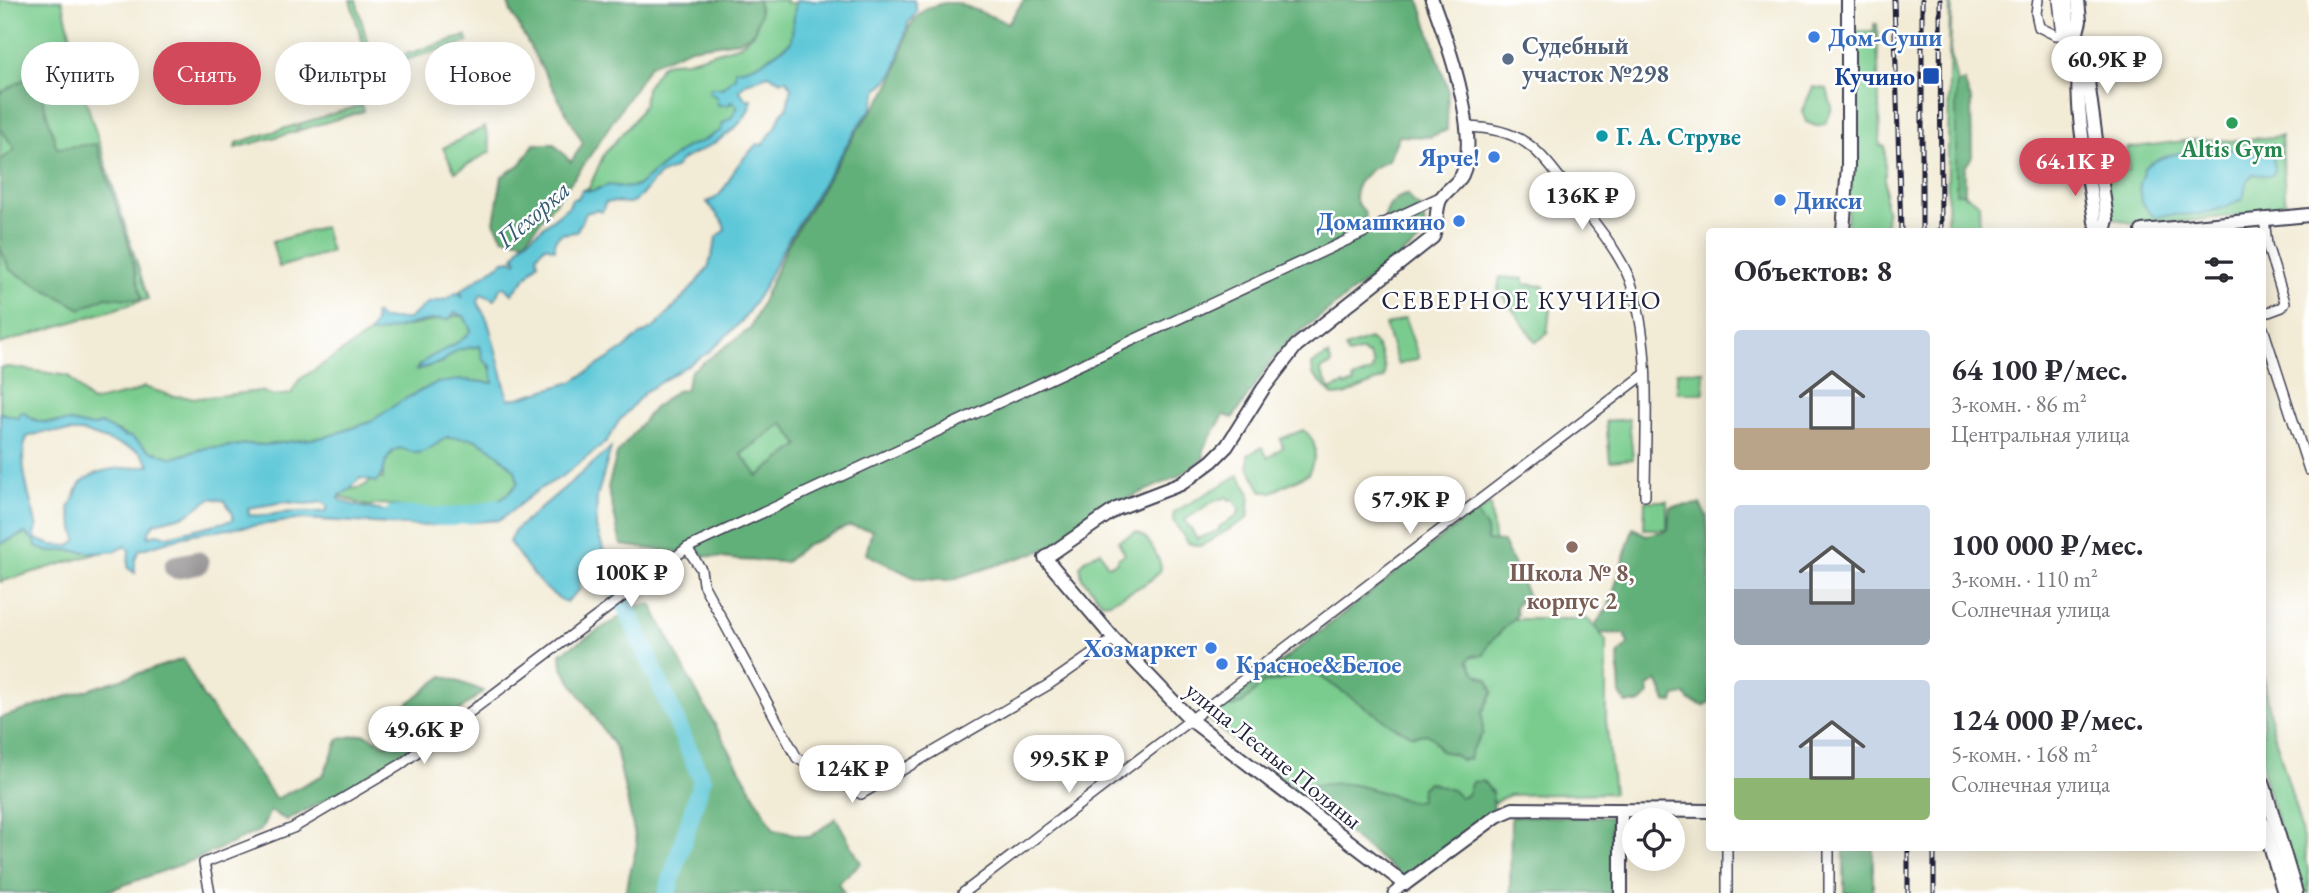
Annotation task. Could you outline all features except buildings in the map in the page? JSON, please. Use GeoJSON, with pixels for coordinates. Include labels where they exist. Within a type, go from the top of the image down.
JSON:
{"type":"FeatureCollection","features":[{"type":"Feature","properties":{"kind":"street","name":"улица Лесные Поляны"},"geometry":{"type":"LineString","coordinates":[[1405,889],[1192,721],[1114,639],[1045,558],[1107,514],[1181,484],[1212,461],[1227,446],[1263,388],[1296,346],[1430,241],[1435,233],[1442,196],[1461,176],[1467,148],[1466,127],[1451,50],[1432,0]]}},
{"type":"Feature","properties":{"kind":"street"},"geometry":{"type":"LineString","coordinates":[[1843,228],[1848,166],[1848,0]]}},
{"type":"Feature","properties":{"kind":"street"},"geometry":{"type":"LineString","coordinates":[[2038,0],[2036,13],[2039,27],[2062,36],[2076,36]]}},
{"type":"Feature","properties":{"kind":"street"},"geometry":{"type":"LineString","coordinates":[[2058,0],[2062,36]]}},
{"type":"Feature","properties":{"kind":"street"},"geometry":{"type":"LineString","coordinates":[[2066,0],[2068,22],[2076,36],[2080,59],[2077,87],[2095,222],[2100,228]]}},
{"type":"Feature","properties":{"kind":"street"},"geometry":{"type":"LineString","coordinates":[[2076,36],[2080,21],[2078,0]]}},
{"type":"Feature","properties":{"kind":"street"},"geometry":{"type":"LineString","coordinates":[[1466,127],[1488,127],[1502,131],[1534,148],[1603,236],[1628,276],[1641,330],[1645,374],[1645,495]]}},
{"type":"Feature","properties":{"kind":"street"},"geometry":{"type":"LineString","coordinates":[[210,893],[204,863],[293,828],[400,765],[687,548],[1442,196]]}},
{"type":"Feature","properties":{"kind":"street"},"geometry":{"type":"LineString","coordinates":[[2171,228],[2309,215]]}},
{"type":"Feature","properties":{"kind":"street"},"geometry":{"type":"LineString","coordinates":[[2264,218],[2265,228]]}},
{"type":"Feature","properties":{"kind":"street"},"geometry":{"type":"LineString","coordinates":[[2266,236],[2285,302],[2282,307],[2266,313]]}},
{"type":"Feature","properties":{"kind":"street"},"geometry":{"type":"LineString","coordinates":[[2266,337],[2309,470]]}},
{"type":"Feature","properties":{"kind":"street"},"geometry":{"type":"LineString","coordinates":[[964,893],[1645,374]]}},
{"type":"Feature","properties":{"kind":"street"},"geometry":{"type":"LineString","coordinates":[[687,548],[701,569],[703,584],[797,758],[861,794],[1048,685],[1114,639]]}},
{"type":"Feature","properties":{"kind":"street"},"geometry":{"type":"LineString","coordinates":[[2266,792],[2296,893]]}},
{"type":"Feature","properties":{"kind":"street"},"geometry":{"type":"LineString","coordinates":[[1393,893],[1405,889],[1505,812],[1535,808],[1706,811]]}},
{"type":"Feature","properties":{"kind":"street"},"geometry":{"type":"LineString","coordinates":[[1620,893],[1621,810]]}},
{"type":"Feature","properties":{"kind":"street"},"geometry":{"type":"LineString","coordinates":[[2266,833],[2284,893]]}},
{"type":"Feature","properties":{"kind":"street"},"geometry":{"type":"LineString","coordinates":[[1727,851],[1727,893]]}},
{"type":"Feature","properties":{"kind":"street"},"geometry":{"type":"LineString","coordinates":[[1829,851],[1829,893]]}},
{"type":"Feature","properties":{"kind":"green space"},"geometry":{"type":"Polygon","coordinates":[[[0,0],[62,0],[72,42],[21,42],[21,105],[87,105],[148,299],[0,344],[0,0]]]}},
{"type":"Feature","properties":{"kind":"green space"},"geometry":{"type":"Polygon","coordinates":[[[350,0],[356,0],[367,42],[363,42],[350,0]]]}},
{"type":"Feature","properties":{"kind":"green space"},"geometry":{"type":"Polygon","coordinates":[[[507,0],[758,0],[760,14],[754,32],[739,41],[691,48],[650,65],[581,169],[525,241],[503,238],[494,222],[502,176],[521,164],[534,144],[554,144],[571,162],[583,143],[535,56],[535,42],[527,42],[507,0]]]}},
{"type":"Feature","properties":{"kind":"green space"},"geometry":{"type":"Polygon","coordinates":[[[758,0],[786,0],[786,3],[796,3],[791,42],[758,64],[735,70],[736,77],[722,88],[717,97],[728,105],[733,102],[739,107],[731,118],[723,123],[721,130],[686,147],[637,186],[582,190],[589,188],[604,154],[634,120],[644,104],[646,88],[661,66],[740,45],[754,32],[760,14],[758,0]]]}},
{"type":"Feature","properties":{"kind":"green space"},"geometry":{"type":"Polygon","coordinates":[[[1024,0],[1419,0],[1448,89],[1447,130],[1430,137],[1399,136],[1388,160],[1370,170],[1358,183],[1355,196],[1364,211],[1367,223],[1374,230],[1383,227],[1387,210],[1393,202],[1408,194],[1412,202],[1423,209],[1425,229],[1420,241],[1293,337],[1271,361],[1233,418],[1224,415],[1203,449],[1204,458],[1179,476],[1106,508],[1092,522],[1053,547],[950,580],[917,579],[866,554],[872,530],[849,526],[803,547],[786,562],[738,560],[621,545],[608,487],[617,454],[653,409],[676,391],[685,390],[691,371],[750,329],[787,246],[858,129],[885,94],[896,72],[909,27],[927,8],[944,3],[958,3],[1008,23],[1024,0]],[[783,423],[741,454],[758,476],[799,445],[783,423]]]}},
{"type":"Feature","properties":{"kind":"green space"},"geometry":{"type":"Polygon","coordinates":[[[1950,0],[1952,0],[1950,50],[1957,84],[1956,192],[1979,203],[1980,228],[1947,228],[1950,0]]]}},
{"type":"Feature","properties":{"kind":"green space"},"geometry":{"type":"Polygon","coordinates":[[[1874,24],[1877,24],[1880,146],[1885,146],[1885,228],[1847,228],[1852,31],[1874,31],[1874,24]]]}},
{"type":"Feature","properties":{"kind":"green space"},"geometry":{"type":"Polygon","coordinates":[[[466,36],[468,42],[446,42],[466,36]]]}},
{"type":"Feature","properties":{"kind":"green space"},"geometry":{"type":"Polygon","coordinates":[[[425,48],[425,54],[411,58],[411,53],[425,48]]]}},
{"type":"Feature","properties":{"kind":"green space"},"geometry":{"type":"Polygon","coordinates":[[[21,81],[21,105],[44,105],[57,148],[96,144],[129,245],[142,300],[106,297],[81,309],[10,270],[0,248],[0,161],[15,149],[0,128],[0,93],[21,81]]]}},
{"type":"Feature","properties":{"kind":"green space"},"geometry":{"type":"Polygon","coordinates":[[[1964,81],[1971,100],[1972,157],[1965,167],[1965,196],[1956,193],[1956,88],[1957,84],[1964,81]]]}},
{"type":"Feature","properties":{"kind":"green space"},"geometry":{"type":"Polygon","coordinates":[[[1813,87],[1827,89],[1832,108],[1825,124],[1816,126],[1806,122],[1802,111],[1813,87]]]}},
{"type":"Feature","properties":{"kind":"green space"},"geometry":{"type":"Polygon","coordinates":[[[362,105],[364,111],[300,130],[299,124],[362,105]]]}},
{"type":"Feature","properties":{"kind":"green space"},"geometry":{"type":"Polygon","coordinates":[[[296,125],[298,131],[235,148],[236,143],[296,125]]]}},
{"type":"Feature","properties":{"kind":"green space"},"geometry":{"type":"Polygon","coordinates":[[[485,127],[491,151],[455,172],[443,148],[485,127]]]}},
{"type":"Feature","properties":{"kind":"green space"},"geometry":{"type":"Polygon","coordinates":[[[2281,136],[2286,210],[2142,226],[2112,218],[2103,173],[2129,170],[2126,148],[2201,139],[2234,141],[2281,136]]]}},
{"type":"Feature","properties":{"kind":"green space"},"geometry":{"type":"Polygon","coordinates":[[[324,227],[331,252],[279,267],[272,242],[324,227]]]}},
{"type":"Feature","properties":{"kind":"green space"},"geometry":{"type":"Polygon","coordinates":[[[1500,277],[1524,279],[1524,284],[1544,286],[1544,294],[1552,296],[1547,334],[1536,342],[1498,289],[1500,277]]]}},
{"type":"Feature","properties":{"kind":"green space"},"geometry":{"type":"Polygon","coordinates":[[[464,316],[471,330],[466,338],[418,366],[417,370],[442,362],[457,350],[480,346],[493,374],[494,383],[461,380],[419,391],[370,422],[326,437],[265,445],[209,447],[173,458],[151,451],[101,424],[92,426],[71,422],[46,422],[27,415],[20,418],[0,413],[0,368],[68,376],[91,402],[131,393],[144,387],[173,396],[199,398],[261,391],[273,396],[291,394],[299,380],[369,334],[464,316]]]}},
{"type":"Feature","properties":{"kind":"green space"},"geometry":{"type":"Polygon","coordinates":[[[1405,318],[1419,358],[1398,365],[1385,325],[1405,318]]]}},
{"type":"Feature","properties":{"kind":"green space"},"geometry":{"type":"Polygon","coordinates":[[[1369,339],[1382,357],[1384,378],[1345,395],[1333,396],[1313,374],[1312,364],[1328,355],[1332,364],[1320,370],[1330,390],[1354,383],[1353,379],[1373,371],[1374,365],[1363,351],[1348,355],[1345,348],[1369,339]]]}},
{"type":"Feature","properties":{"kind":"green space"},"geometry":{"type":"Polygon","coordinates":[[[1677,371],[1704,371],[1704,393],[1677,393],[1677,371]]]}},
{"type":"Feature","properties":{"kind":"green space"},"geometry":{"type":"Polygon","coordinates":[[[1629,419],[1633,459],[1610,461],[1606,421],[1629,419]]]}},
{"type":"Feature","properties":{"kind":"green space"},"geometry":{"type":"Polygon","coordinates":[[[782,423],[799,445],[758,477],[741,454],[782,423]]]}},
{"type":"Feature","properties":{"kind":"green space"},"geometry":{"type":"Polygon","coordinates":[[[1303,430],[1312,439],[1315,450],[1308,474],[1272,492],[1262,492],[1248,466],[1248,455],[1262,447],[1268,458],[1283,447],[1280,439],[1303,430]]]}},
{"type":"Feature","properties":{"kind":"green space"},"geometry":{"type":"Polygon","coordinates":[[[473,434],[497,451],[520,474],[516,488],[480,513],[444,514],[383,504],[367,506],[341,497],[342,491],[362,487],[376,478],[383,479],[383,463],[400,445],[473,434]]]}},
{"type":"Feature","properties":{"kind":"green space"},"geometry":{"type":"Polygon","coordinates":[[[1239,475],[1250,494],[1248,518],[1201,546],[1188,543],[1173,520],[1174,512],[1239,475]],[[1227,497],[1212,502],[1185,520],[1197,539],[1220,530],[1219,527],[1239,515],[1240,510],[1233,499],[1229,500],[1227,497]]]}},
{"type":"Feature","properties":{"kind":"green space"},"geometry":{"type":"Polygon","coordinates":[[[1645,501],[1667,501],[1667,529],[1644,529],[1645,501]]]}},
{"type":"Feature","properties":{"kind":"green space"},"geometry":{"type":"Polygon","coordinates":[[[1490,504],[1504,619],[1588,619],[1606,640],[1606,720],[1614,793],[1510,795],[1500,799],[1404,873],[1205,718],[1490,504]]]}},
{"type":"Feature","properties":{"kind":"green space"},"geometry":{"type":"Polygon","coordinates":[[[1700,504],[1706,515],[1704,706],[1690,701],[1685,694],[1675,696],[1673,703],[1666,702],[1657,680],[1648,687],[1649,694],[1641,703],[1626,703],[1620,694],[1618,655],[1628,644],[1625,634],[1600,633],[1595,625],[1609,606],[1633,528],[1646,535],[1668,530],[1670,507],[1700,504]]]}},
{"type":"Feature","properties":{"kind":"green space"},"geometry":{"type":"Polygon","coordinates":[[[1475,511],[1486,528],[1487,541],[1503,542],[1532,605],[1519,601],[1515,608],[1517,615],[1489,644],[1484,655],[1472,656],[1468,660],[1475,673],[1488,680],[1493,692],[1482,713],[1483,733],[1469,759],[1461,760],[1454,754],[1440,751],[1434,739],[1426,734],[1413,736],[1393,726],[1318,675],[1310,673],[1264,682],[1242,704],[1231,707],[1228,703],[1475,511]]]}},
{"type":"Feature","properties":{"kind":"green space"},"geometry":{"type":"Polygon","coordinates":[[[1136,532],[1149,543],[1159,560],[1159,573],[1130,592],[1103,603],[1082,578],[1080,566],[1100,551],[1108,566],[1117,562],[1117,559],[1125,554],[1118,541],[1136,532]]]}},
{"type":"Feature","properties":{"kind":"green space"},"geometry":{"type":"Polygon","coordinates":[[[26,533],[49,552],[65,550],[99,553],[0,582],[0,544],[26,533]]]}},
{"type":"Feature","properties":{"kind":"green space"},"geometry":{"type":"Polygon","coordinates":[[[651,604],[691,682],[774,830],[810,837],[836,818],[861,863],[838,883],[844,893],[625,893],[637,845],[616,749],[562,668],[561,653],[638,606],[651,604]]]}},
{"type":"Feature","properties":{"kind":"green space"},"geometry":{"type":"Polygon","coordinates":[[[183,659],[202,695],[276,799],[323,775],[339,739],[364,734],[387,745],[403,728],[403,707],[443,676],[484,691],[416,744],[347,789],[287,820],[270,811],[261,830],[199,858],[102,893],[0,893],[0,718],[183,659]]]}},
{"type":"Feature","properties":{"kind":"green space"},"geometry":{"type":"Polygon","coordinates":[[[2266,692],[2305,852],[2309,893],[2299,893],[2266,784],[2266,692]]]}},
{"type":"Feature","properties":{"kind":"green space"},"geometry":{"type":"Polygon","coordinates":[[[1483,781],[1492,792],[1494,811],[1405,878],[1289,787],[1292,784],[1347,784],[1412,802],[1420,800],[1421,789],[1428,782],[1452,790],[1460,797],[1467,795],[1472,782],[1483,781]]]}},
{"type":"Feature","properties":{"kind":"green space"},"geometry":{"type":"Polygon","coordinates":[[[1511,816],[1611,817],[1611,893],[1510,893],[1511,816]]]}},
{"type":"Feature","properties":{"kind":"green space"},"geometry":{"type":"Polygon","coordinates":[[[1844,851],[1873,851],[1873,893],[1844,893],[1844,851]]]}},
{"type":"Feature","properties":{"kind":"water"},"geometry":{"type":"Polygon","coordinates":[[[796,0],[914,0],[917,12],[908,23],[895,70],[878,89],[872,108],[785,245],[763,289],[743,320],[709,352],[645,392],[619,421],[606,442],[500,520],[423,526],[303,519],[192,534],[139,550],[135,560],[135,573],[128,568],[129,550],[125,546],[116,551],[99,553],[66,550],[49,552],[36,546],[35,541],[25,533],[0,544],[0,413],[19,418],[20,413],[24,412],[33,419],[44,422],[71,422],[92,426],[101,424],[130,436],[151,451],[173,458],[209,447],[265,445],[326,437],[370,422],[401,401],[436,383],[462,380],[493,383],[491,366],[483,360],[480,346],[457,350],[442,362],[416,370],[428,359],[459,342],[471,330],[464,316],[455,313],[448,320],[429,320],[369,334],[375,323],[374,314],[380,319],[408,319],[428,303],[447,299],[457,292],[463,298],[460,291],[504,261],[516,262],[514,257],[521,245],[569,206],[572,199],[578,198],[582,190],[593,191],[609,185],[625,188],[637,186],[686,147],[721,130],[723,123],[731,118],[738,107],[732,101],[728,105],[717,105],[717,97],[709,93],[711,88],[722,88],[735,77],[735,70],[758,64],[791,42],[796,0]],[[768,75],[746,83],[739,90],[746,99],[751,99],[749,109],[743,119],[726,135],[683,159],[632,202],[609,202],[605,203],[602,212],[596,210],[586,213],[576,232],[561,234],[555,240],[555,249],[545,246],[537,255],[538,263],[512,294],[505,287],[500,288],[495,300],[481,294],[478,302],[488,322],[508,399],[572,382],[625,348],[634,339],[656,326],[708,268],[717,237],[725,230],[723,222],[707,202],[722,192],[738,165],[757,144],[762,145],[787,108],[791,87],[786,79],[782,81],[768,75]],[[43,432],[27,437],[23,459],[37,529],[34,533],[36,539],[51,545],[69,546],[77,540],[69,508],[81,483],[97,473],[150,465],[139,451],[83,432],[43,432]],[[447,437],[430,449],[418,453],[396,449],[389,456],[376,482],[360,478],[340,495],[339,499],[349,504],[386,511],[430,516],[468,515],[489,508],[518,483],[515,470],[491,448],[474,439],[447,437]],[[211,498],[186,515],[155,523],[148,537],[156,534],[167,536],[233,520],[233,514],[225,501],[211,498]],[[285,502],[248,508],[249,515],[322,512],[328,507],[323,502],[285,502]]]}},
{"type":"Feature","properties":{"kind":"water"},"geometry":{"type":"Polygon","coordinates":[[[2219,148],[2273,155],[2275,172],[2270,176],[2253,174],[2246,183],[2243,199],[2219,209],[2205,213],[2153,216],[2140,194],[2144,168],[2170,155],[2219,148]]]}},
{"type":"Feature","properties":{"kind":"water"},"geometry":{"type":"Polygon","coordinates":[[[611,448],[597,497],[596,527],[611,573],[599,579],[588,568],[579,568],[580,589],[566,602],[541,584],[509,542],[514,531],[611,448]]]}},
{"type":"Feature","properties":{"kind":"waterway"},"geometry":{"type":"LineString","coordinates":[[393,515],[453,517],[496,508]]}},
{"type":"Feature","properties":{"kind":"waterway"},"geometry":{"type":"LineString","coordinates":[[611,573],[702,780],[667,893]]}},
{"type":"Feature","properties":{"kind":"taxiway"},"geometry":{"type":"LineString","coordinates":[[176,567],[197,563]]}},
{"type":"Feature","properties":{"kind":"railway"},"geometry":{"type":"LineString","coordinates":[[1894,0],[1901,228]]}},
{"type":"Feature","properties":{"kind":"railway"},"geometry":{"type":"LineString","coordinates":[[1922,0],[1922,228]]}},
{"type":"Feature","properties":{"kind":"railway"},"geometry":{"type":"LineString","coordinates":[[1940,0],[1941,228]]}},
{"type":"Feature","properties":{"kind":"railway"},"geometry":{"type":"LineString","coordinates":[[1908,851],[1908,893]]}},
{"type":"Feature","properties":{"kind":"railway"},"geometry":{"type":"LineString","coordinates":[[1934,851],[1934,893]]}},
{"type":"Feature","properties":{"kind":"place","name":"Дом-Суши"},"geometry":{"type":"Point","coordinates":[1814,37]}},
{"type":"Feature","properties":{"kind":"place","name":"Судебный участок №298"},"geometry":{"type":"Point","coordinates":[1508,59]}},
{"type":"Feature","properties":{"kind":"place","name":"Кучино"},"geometry":{"type":"Point","coordinates":[1931,76]}},
{"type":"Feature","properties":{"kind":"place","name":"Altis Gym"},"geometry":{"type":"Point","coordinates":[2232,123]}},
{"type":"Feature","properties":{"kind":"place","name":"Г. А. Струве"},"geometry":{"type":"Point","coordinates":[1602,136]}},
{"type":"Feature","properties":{"kind":"place","name":"Ярче!"},"geometry":{"type":"Point","coordinates":[1494,157]}},
{"type":"Feature","properties":{"kind":"place","name":"Дикси"},"geometry":{"type":"Point","coordinates":[1780,200]}},
{"type":"Feature","properties":{"kind":"place","name":"Домашкино"},"geometry":{"type":"Point","coordinates":[1459,221]}},
{"type":"Feature","properties":{"kind":"place","name":"Школа № 8, корпус 2"},"geometry":{"type":"Point","coordinates":[1572,547]}},
{"type":"Feature","properties":{"kind":"place","name":"Хозмаркет"},"geometry":{"type":"Point","coordinates":[1211,648]}},
{"type":"Feature","properties":{"kind":"place","name":"Красное&Белое"},"geometry":{"type":"Point","coordinates":[1222,664]}},
{"type":"Feature","properties":{"kind":"district","name":"СЕВЕРНОЕ КУЧИНО"},"geometry":{"type":"Point","coordinates":[1522,300]}},
{"type":"Feature","properties":{"kind":"water label","name":"Пехорка"},"geometry":{"type":"Point","coordinates":[533,214]}}]}
